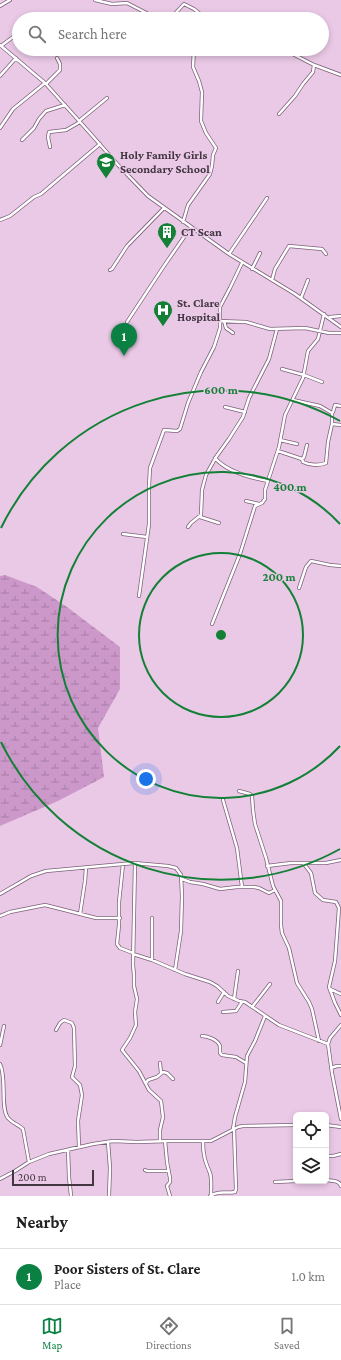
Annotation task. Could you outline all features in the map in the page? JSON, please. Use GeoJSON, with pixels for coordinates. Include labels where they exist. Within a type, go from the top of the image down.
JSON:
{"type":"FeatureCollection","features":[{"type":"Feature","properties":{"kind":"street"},"geometry":{"type":"LineString","coordinates":[[0,6],[10,0]]}},
{"type":"Feature","properties":{"kind":"street"},"geometry":{"type":"LineString","coordinates":[[95,0],[112,4],[127,3],[144,12]]}},
{"type":"Feature","properties":{"kind":"street"},"geometry":{"type":"LineString","coordinates":[[177,12],[184,4],[198,12]]}},
{"type":"Feature","properties":{"kind":"street"},"geometry":{"type":"LineString","coordinates":[[12,38],[1,45],[12,55]]}},
{"type":"Feature","properties":{"kind":"street"},"geometry":{"type":"LineString","coordinates":[[14,56],[45,84],[65,105],[143,192],[182,222],[242,263],[301,298],[341,327]]}},
{"type":"Feature","properties":{"kind":"street"},"geometry":{"type":"LineString","coordinates":[[182,222],[188,205],[210,174],[213,155],[216,148],[206,134],[201,121],[202,92],[193,67],[194,56]]}},
{"type":"Feature","properties":{"kind":"street"},"geometry":{"type":"LineString","coordinates":[[297,56],[341,75]]}},
{"type":"Feature","properties":{"kind":"street"},"geometry":{"type":"LineString","coordinates":[[0,76],[16,58]]}},
{"type":"Feature","properties":{"kind":"street"},"geometry":{"type":"LineString","coordinates":[[0,128],[13,109],[60,70],[60,64],[57,58]]}},
{"type":"Feature","properties":{"kind":"street"},"geometry":{"type":"LineString","coordinates":[[279,114],[313,72],[314,64]]}},
{"type":"Feature","properties":{"kind":"street"},"geometry":{"type":"LineString","coordinates":[[50,147],[48,136],[49,132],[66,130],[80,122],[107,98]]}},
{"type":"Feature","properties":{"kind":"street"},"geometry":{"type":"LineString","coordinates":[[22,140],[34,128],[46,111],[65,105]]}},
{"type":"Feature","properties":{"kind":"street"},"geometry":{"type":"LineString","coordinates":[[0,220],[10,216],[34,197],[47,190],[100,144]]}},
{"type":"Feature","properties":{"kind":"street"},"geometry":{"type":"LineString","coordinates":[[229,254],[267,198]]}},
{"type":"Feature","properties":{"kind":"street"},"geometry":{"type":"LineString","coordinates":[[110,270],[127,246],[164,208]]}},
{"type":"Feature","properties":{"kind":"street"},"geometry":{"type":"LineString","coordinates":[[127,322],[191,227]]}},
{"type":"Feature","properties":{"kind":"street"},"geometry":{"type":"LineString","coordinates":[[272,280],[275,269],[289,246],[322,249],[326,254]]}},
{"type":"Feature","properties":{"kind":"street"},"geometry":{"type":"LineString","coordinates":[[252,269],[260,253]]}},
{"type":"Feature","properties":{"kind":"street"},"geometry":{"type":"LineString","coordinates":[[139,596],[149,524],[148,486],[150,468],[164,430],[177,431],[180,429],[188,403],[201,372],[214,347],[220,321],[220,307],[242,263]]}},
{"type":"Feature","properties":{"kind":"street"},"geometry":{"type":"LineString","coordinates":[[301,298],[308,280]]}},
{"type":"Feature","properties":{"kind":"street"},"geometry":{"type":"LineString","coordinates":[[212,624],[240,554],[255,506],[262,503],[264,499],[265,490],[278,451],[285,415],[304,375],[308,351],[318,339],[324,314]]}},
{"type":"Feature","properties":{"kind":"street"},"geometry":{"type":"LineString","coordinates":[[330,318],[333,316],[341,316]]}},
{"type":"Feature","properties":{"kind":"street"},"geometry":{"type":"LineString","coordinates":[[220,321],[246,322],[270,329],[305,328],[341,333]]}},
{"type":"Feature","properties":{"kind":"street"},"geometry":{"type":"LineString","coordinates":[[224,321],[226,328],[233,333]]}},
{"type":"Feature","properties":{"kind":"street"},"geometry":{"type":"LineString","coordinates":[[188,527],[200,517],[203,483],[215,458],[229,439],[245,412],[249,398],[269,359],[278,329]]}},
{"type":"Feature","properties":{"kind":"street"},"geometry":{"type":"LineString","coordinates":[[282,369],[322,382]]}},
{"type":"Feature","properties":{"kind":"street"},"geometry":{"type":"LineString","coordinates":[[293,400],[320,406],[332,413]]}},
{"type":"Feature","properties":{"kind":"street"},"geometry":{"type":"LineString","coordinates":[[278,451],[302,459],[306,464],[321,465],[326,463],[328,442],[332,424],[332,413],[335,405],[341,406]]}},
{"type":"Feature","properties":{"kind":"street"},"geometry":{"type":"LineString","coordinates":[[225,407],[245,412]]}},
{"type":"Feature","properties":{"kind":"street"},"geometry":{"type":"LineString","coordinates":[[332,424],[341,425]]}},
{"type":"Feature","properties":{"kind":"street"},"geometry":{"type":"LineString","coordinates":[[280,440],[297,444]]}},
{"type":"Feature","properties":{"kind":"street"},"geometry":{"type":"LineString","coordinates":[[302,459],[304,457],[307,445]]}},
{"type":"Feature","properties":{"kind":"street"},"geometry":{"type":"LineString","coordinates":[[215,458],[225,466],[239,473],[268,481]]}},
{"type":"Feature","properties":{"kind":"street"},"geometry":{"type":"LineString","coordinates":[[246,501],[259,504]]}},
{"type":"Feature","properties":{"kind":"street"},"geometry":{"type":"LineString","coordinates":[[200,517],[220,523]]}},
{"type":"Feature","properties":{"kind":"street"},"geometry":{"type":"LineString","coordinates":[[123,534],[147,537]]}},
{"type":"Feature","properties":{"kind":"street"},"geometry":{"type":"LineString","coordinates":[[299,588],[306,567],[311,561],[341,566]]}},
{"type":"Feature","properties":{"kind":"street"},"geometry":{"type":"LineString","coordinates":[[239,791],[252,796],[254,818],[271,882],[281,901],[282,933],[289,948],[297,983],[304,993],[312,1010],[319,1041]]}},
{"type":"Feature","properties":{"kind":"street"},"geometry":{"type":"LineString","coordinates":[[223,800],[237,848],[242,887]]}},
{"type":"Feature","properties":{"kind":"street"},"geometry":{"type":"LineString","coordinates":[[267,866],[291,863],[326,863],[341,860]]}},
{"type":"Feature","properties":{"kind":"street"},"geometry":{"type":"LineString","coordinates":[[135,863],[133,953],[134,986],[137,999],[135,1012],[136,1025],[122,1050],[139,1072],[150,1090],[160,1099],[163,1117],[160,1130],[160,1141]]}},
{"type":"Feature","properties":{"kind":"street"},"geometry":{"type":"LineString","coordinates":[[0,894],[40,872],[135,863],[176,868],[180,873],[181,878],[181,931],[175,970]]}},
{"type":"Feature","properties":{"kind":"street"},"geometry":{"type":"LineString","coordinates":[[124,864],[120,894],[118,945],[120,948],[210,982],[234,999],[246,1002],[279,1025],[328,1044]]}},
{"type":"Feature","properties":{"kind":"street"},"geometry":{"type":"LineString","coordinates":[[304,864],[311,873],[315,893],[324,900],[336,902],[339,908],[335,961],[329,984],[335,1003],[341,1015]]}},
{"type":"Feature","properties":{"kind":"street"},"geometry":{"type":"LineString","coordinates":[[80,914],[86,881],[86,868]]}},
{"type":"Feature","properties":{"kind":"street"},"geometry":{"type":"LineString","coordinates":[[181,878],[190,882],[220,889],[242,887],[258,888],[267,893],[275,890]]}},
{"type":"Feature","properties":{"kind":"street"},"geometry":{"type":"LineString","coordinates":[[0,916],[10,912],[46,905],[96,918],[120,918]]}},
{"type":"Feature","properties":{"kind":"street"},"geometry":{"type":"LineString","coordinates":[[152,918],[152,960]]}},
{"type":"Feature","properties":{"kind":"street"},"geometry":{"type":"LineString","coordinates":[[234,999],[238,971]]}},
{"type":"Feature","properties":{"kind":"street"},"geometry":{"type":"LineString","coordinates":[[252,1007],[270,984]]}},
{"type":"Feature","properties":{"kind":"street"},"geometry":{"type":"LineString","coordinates":[[330,989],[341,994]]}},
{"type":"Feature","properties":{"kind":"street"},"geometry":{"type":"LineString","coordinates":[[218,1002],[224,992]]}},
{"type":"Feature","properties":{"kind":"street"},"geometry":{"type":"LineString","coordinates":[[223,1012],[236,1011],[242,1002]]}},
{"type":"Feature","properties":{"kind":"street"},"geometry":{"type":"LineString","coordinates":[[235,1196],[235,1117],[245,1082],[246,1063],[249,1052],[265,1016]]}},
{"type":"Feature","properties":{"kind":"street"},"geometry":{"type":"LineString","coordinates":[[56,1030],[60,1023],[64,1020],[72,1023],[74,1028],[75,1066],[72,1077],[80,1085],[82,1095],[78,1121],[80,1147]]}},
{"type":"Feature","properties":{"kind":"street"},"geometry":{"type":"LineString","coordinates":[[341,1025],[330,1038],[328,1044],[341,1119]]}},
{"type":"Feature","properties":{"kind":"street"},"geometry":{"type":"LineString","coordinates":[[0,1045],[4,1026]]}},
{"type":"Feature","properties":{"kind":"street"},"geometry":{"type":"LineString","coordinates":[[202,1036],[208,1036],[218,1042],[220,1053],[222,1055],[236,1057],[246,1063]]}},
{"type":"Feature","properties":{"kind":"street"},"geometry":{"type":"LineString","coordinates":[[160,1063],[161,1073]]}},
{"type":"Feature","properties":{"kind":"street"},"geometry":{"type":"LineString","coordinates":[[0,1064],[3,1079],[4,1108],[7,1118],[23,1129],[29,1162]]}},
{"type":"Feature","properties":{"kind":"street"},"geometry":{"type":"LineString","coordinates":[[331,1068],[341,1066]]}},
{"type":"Feature","properties":{"kind":"street"},"geometry":{"type":"LineString","coordinates":[[146,1084],[148,1080],[165,1072],[173,1079]]}},
{"type":"Feature","properties":{"kind":"street"},"geometry":{"type":"LineString","coordinates":[[0,1112],[4,1108]]}},
{"type":"Feature","properties":{"kind":"street"},"geometry":{"type":"LineString","coordinates":[[0,1179],[29,1162],[49,1154],[80,1147],[108,1142],[203,1142],[211,1141],[243,1126],[293,1125]]}},
{"type":"Feature","properties":{"kind":"street"},"geometry":{"type":"LineString","coordinates":[[329,1125],[341,1127]]}},
{"type":"Feature","properties":{"kind":"street"},"geometry":{"type":"LineString","coordinates":[[165,1141],[170,1180],[168,1186],[170,1196]]}},
{"type":"Feature","properties":{"kind":"street"},"geometry":{"type":"LineString","coordinates":[[108,1142],[110,1196]]}},
{"type":"Feature","properties":{"kind":"street"},"geometry":{"type":"LineString","coordinates":[[203,1142],[204,1158],[210,1176],[211,1196],[218,1192],[235,1192]]}},
{"type":"Feature","properties":{"kind":"street"},"geometry":{"type":"LineString","coordinates":[[68,1150],[71,1196]]}},
{"type":"Feature","properties":{"kind":"street"},"geometry":{"type":"LineString","coordinates":[[329,1156],[341,1154]]}},
{"type":"Feature","properties":{"kind":"street"},"geometry":{"type":"LineString","coordinates":[[145,1170],[168,1171]]}},
{"type":"Feature","properties":{"kind":"street"},"geometry":{"type":"LineString","coordinates":[[329,1180],[339,1182],[341,1186]]}},
{"type":"Feature","properties":{"kind":"street"},"geometry":{"type":"LineString","coordinates":[[275,1182],[293,1181]]}},
{"type":"Feature","properties":{"kind":"green space"},"geometry":{"type":"Polygon","coordinates":[[[5,575],[37,587],[67,607],[120,647],[120,689],[98,728],[104,777],[58,801],[0,826],[0,576],[5,575]]]}},
{"type":"Feature","properties":{"kind":"place","name":"Holy Family Girls Secondary School"},"geometry":{"type":"Point","coordinates":[106,179]}},
{"type":"Feature","properties":{"kind":"place","name":"CT Scan"},"geometry":{"type":"Point","coordinates":[167,249]}},
{"type":"Feature","properties":{"kind":"place","name":"St. Clare Hospital"},"geometry":{"type":"Point","coordinates":[163,327]}},
{"type":"Feature","properties":{"kind":"place","name":"Poor Sisters of St. Clare"},"geometry":{"type":"Point","coordinates":[124,356]}}]}
